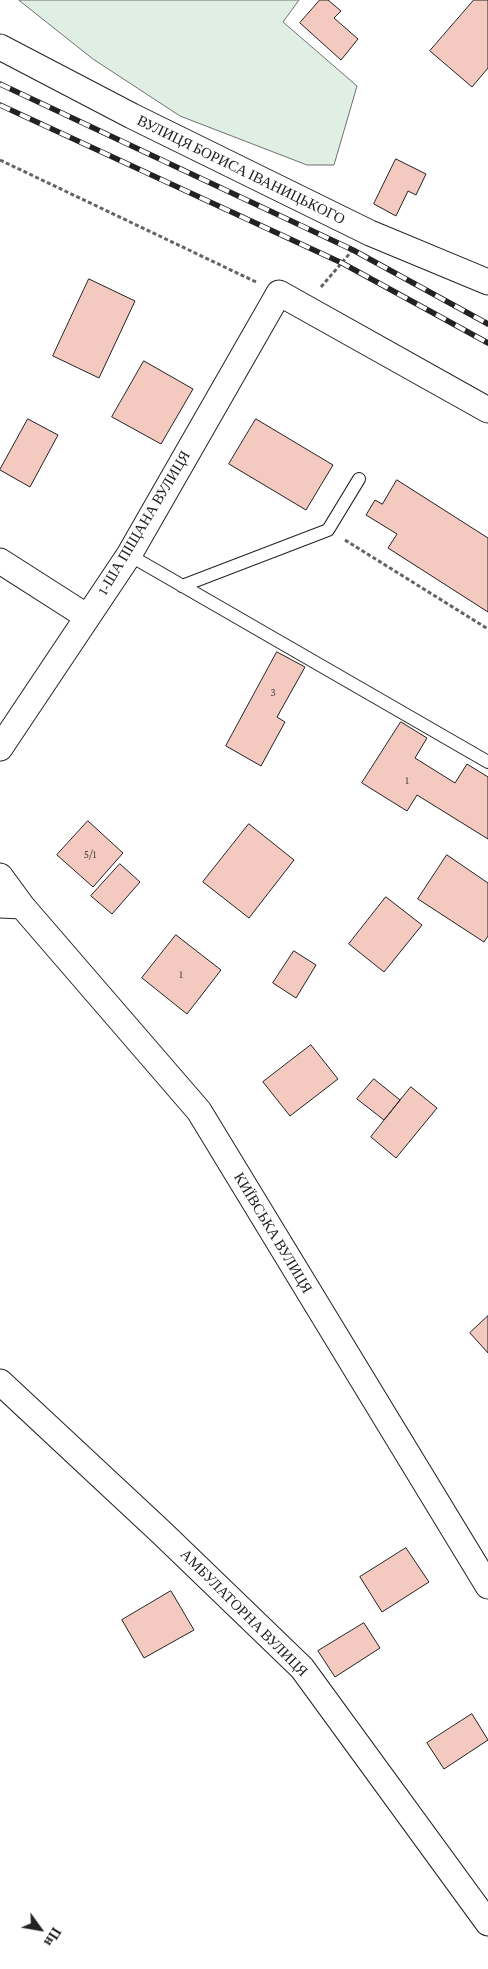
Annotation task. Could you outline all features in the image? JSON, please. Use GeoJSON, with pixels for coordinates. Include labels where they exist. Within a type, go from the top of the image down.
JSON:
{"type":"FeatureCollection","features":[{"type":"Feature","properties":{"kind":"street","name":"ВУЛИЦЯ БОРИСА ІВАНИЦЬКОГО"},"geometry":{"type":"LineString","coordinates":[[0,47],[132,116],[370,234],[488,282]]}},
{"type":"Feature","properties":{"kind":"street"},"geometry":{"type":"LineString","coordinates":[[279,293],[488,410]]}},
{"type":"Feature","properties":{"kind":"street","name":"1-ША ПІЩАНА ВУЛИЦЯ"},"geometry":{"type":"LineString","coordinates":[[0,748],[128,555],[279,293]]}},
{"type":"Feature","properties":{"kind":"street"},"geometry":{"type":"LineString","coordinates":[[0,562],[86,616]]}},
{"type":"Feature","properties":{"kind":"street","name":"КИЇВСЬКА ВУЛИЦЯ"},"geometry":{"type":"LineString","coordinates":[[0,876],[11,905],[199,1111],[488,1586]]}},
{"type":"Feature","properties":{"kind":"street","name":"АМБУЛАТОРНА ВУЛИЦЯ"},"geometry":{"type":"LineString","coordinates":[[0,1382],[155,1526],[302,1668],[488,1923]]}},
{"type":"Feature","properties":{"kind":"lane"},"geometry":{"type":"LineString","coordinates":[[182,586],[328,530],[359,479]]}},
{"type":"Feature","properties":{"kind":"lane"},"geometry":{"type":"LineString","coordinates":[[128,555],[488,762]]}},
{"type":"Feature","properties":{"kind":"path"},"geometry":{"type":"LineString","coordinates":[[0,160],[279,293]]}},
{"type":"Feature","properties":{"kind":"path"},"geometry":{"type":"LineString","coordinates":[[304,307],[353,250],[370,234]]}},
{"type":"Feature","properties":{"kind":"path"},"geometry":{"type":"LineString","coordinates":[[328,530],[488,629]]}},
{"type":"Feature","properties":{"kind":"green space"},"geometry":{"type":"Polygon","coordinates":[[[19,0],[299,0],[283,22],[357,86],[334,165],[307,165],[180,116],[93,59],[19,0]]]}},
{"type":"Feature","properties":{"kind":"building"},"geometry":{"type":"Polygon","coordinates":[[[320,0],[328,0],[341,11],[334,18],[358,39],[341,60],[300,23],[320,0]]]}},
{"type":"Feature","properties":{"kind":"building"},"geometry":{"type":"Polygon","coordinates":[[[474,0],[488,0],[488,68],[472,87],[430,51],[474,0]]]}},
{"type":"Feature","properties":{"kind":"building"},"geometry":{"type":"Polygon","coordinates":[[[396,159],[426,174],[416,195],[408,191],[396,216],[374,204],[396,159]]]}},
{"type":"Feature","properties":{"kind":"building"},"geometry":{"type":"Polygon","coordinates":[[[89,279],[135,301],[99,378],[53,356],[89,279]]]}},
{"type":"Feature","properties":{"kind":"building"},"geometry":{"type":"Polygon","coordinates":[[[144,361],[193,389],[161,444],[112,417],[144,361]]]}},
{"type":"Feature","properties":{"kind":"building"},"geometry":{"type":"Polygon","coordinates":[[[28,419],[58,435],[30,487],[0,470],[28,419]]]}},
{"type":"Feature","properties":{"kind":"building"},"geometry":{"type":"Polygon","coordinates":[[[256,419],[333,465],[306,510],[229,464],[256,419]]]}},
{"type":"Feature","properties":{"kind":"building"},"geometry":{"type":"Polygon","coordinates":[[[397,480],[488,538],[488,612],[388,548],[397,534],[366,515],[375,500],[382,504],[397,480]]]}},
{"type":"Feature","properties":{"kind":"building"},"geometry":{"type":"Polygon","coordinates":[[[277,652],[305,667],[277,717],[285,722],[261,766],[226,746],[277,652]]]}},
{"type":"Feature","properties":{"kind":"building"},"geometry":{"type":"Polygon","coordinates":[[[401,722],[427,738],[415,758],[455,783],[467,764],[488,777],[488,839],[417,795],[407,811],[362,783],[401,722]]]}},
{"type":"Feature","properties":{"kind":"building"},"geometry":{"type":"Polygon","coordinates":[[[88,821],[123,853],[93,887],[57,855],[88,821]]]}},
{"type":"Feature","properties":{"kind":"building"},"geometry":{"type":"Polygon","coordinates":[[[249,824],[294,860],[249,918],[203,882],[249,824]]]}},
{"type":"Feature","properties":{"kind":"building"},"geometry":{"type":"Polygon","coordinates":[[[447,855],[488,883],[488,936],[484,942],[418,899],[447,855]]]}},
{"type":"Feature","properties":{"kind":"building"},"geometry":{"type":"Polygon","coordinates":[[[120,864],[140,882],[112,914],[91,896],[120,864]]]}},
{"type":"Feature","properties":{"kind":"building"},"geometry":{"type":"Polygon","coordinates":[[[386,897],[422,925],[384,972],[349,944],[386,897]]]}},
{"type":"Feature","properties":{"kind":"building"},"geometry":{"type":"Polygon","coordinates":[[[176,935],[221,970],[187,1014],[142,978],[176,935]]]}},
{"type":"Feature","properties":{"kind":"building"},"geometry":{"type":"Polygon","coordinates":[[[294,951],[316,965],[296,998],[273,983],[294,951]]]}},
{"type":"Feature","properties":{"kind":"building"},"geometry":{"type":"Polygon","coordinates":[[[311,1045],[338,1079],[290,1116],[263,1082],[311,1045]]]}},
{"type":"Feature","properties":{"kind":"building"},"geometry":{"type":"Polygon","coordinates":[[[374,1079],[400,1100],[384,1120],[357,1099],[374,1079]]]}},
{"type":"Feature","properties":{"kind":"building"},"geometry":{"type":"Polygon","coordinates":[[[411,1087],[437,1108],[396,1158],[371,1137],[411,1087]]]}},
{"type":"Feature","properties":{"kind":"building"},"geometry":{"type":"Polygon","coordinates":[[[488,1316],[488,1353],[470,1333],[488,1316]]]}},
{"type":"Feature","properties":{"kind":"building"},"geometry":{"type":"Polygon","coordinates":[[[406,1548],[429,1582],[382,1612],[360,1577],[406,1548]]]}},
{"type":"Feature","properties":{"kind":"building"},"geometry":{"type":"Polygon","coordinates":[[[171,1591],[194,1630],[144,1658],[122,1620],[171,1591]]]}},
{"type":"Feature","properties":{"kind":"building"},"geometry":{"type":"Polygon","coordinates":[[[364,1623],[380,1648],[335,1677],[318,1651],[364,1623]]]}},
{"type":"Feature","properties":{"kind":"building"},"geometry":{"type":"Polygon","coordinates":[[[472,1714],[488,1740],[444,1769],[427,1743],[472,1714]]]}},
{"type":"Feature","properties":{"kind":"railway"},"geometry":{"type":"LineString","coordinates":[[0,84],[353,250],[488,324]]}},
{"type":"Feature","properties":{"kind":"railway"},"geometry":{"type":"LineString","coordinates":[[0,105],[342,263],[488,343]]}}]}
